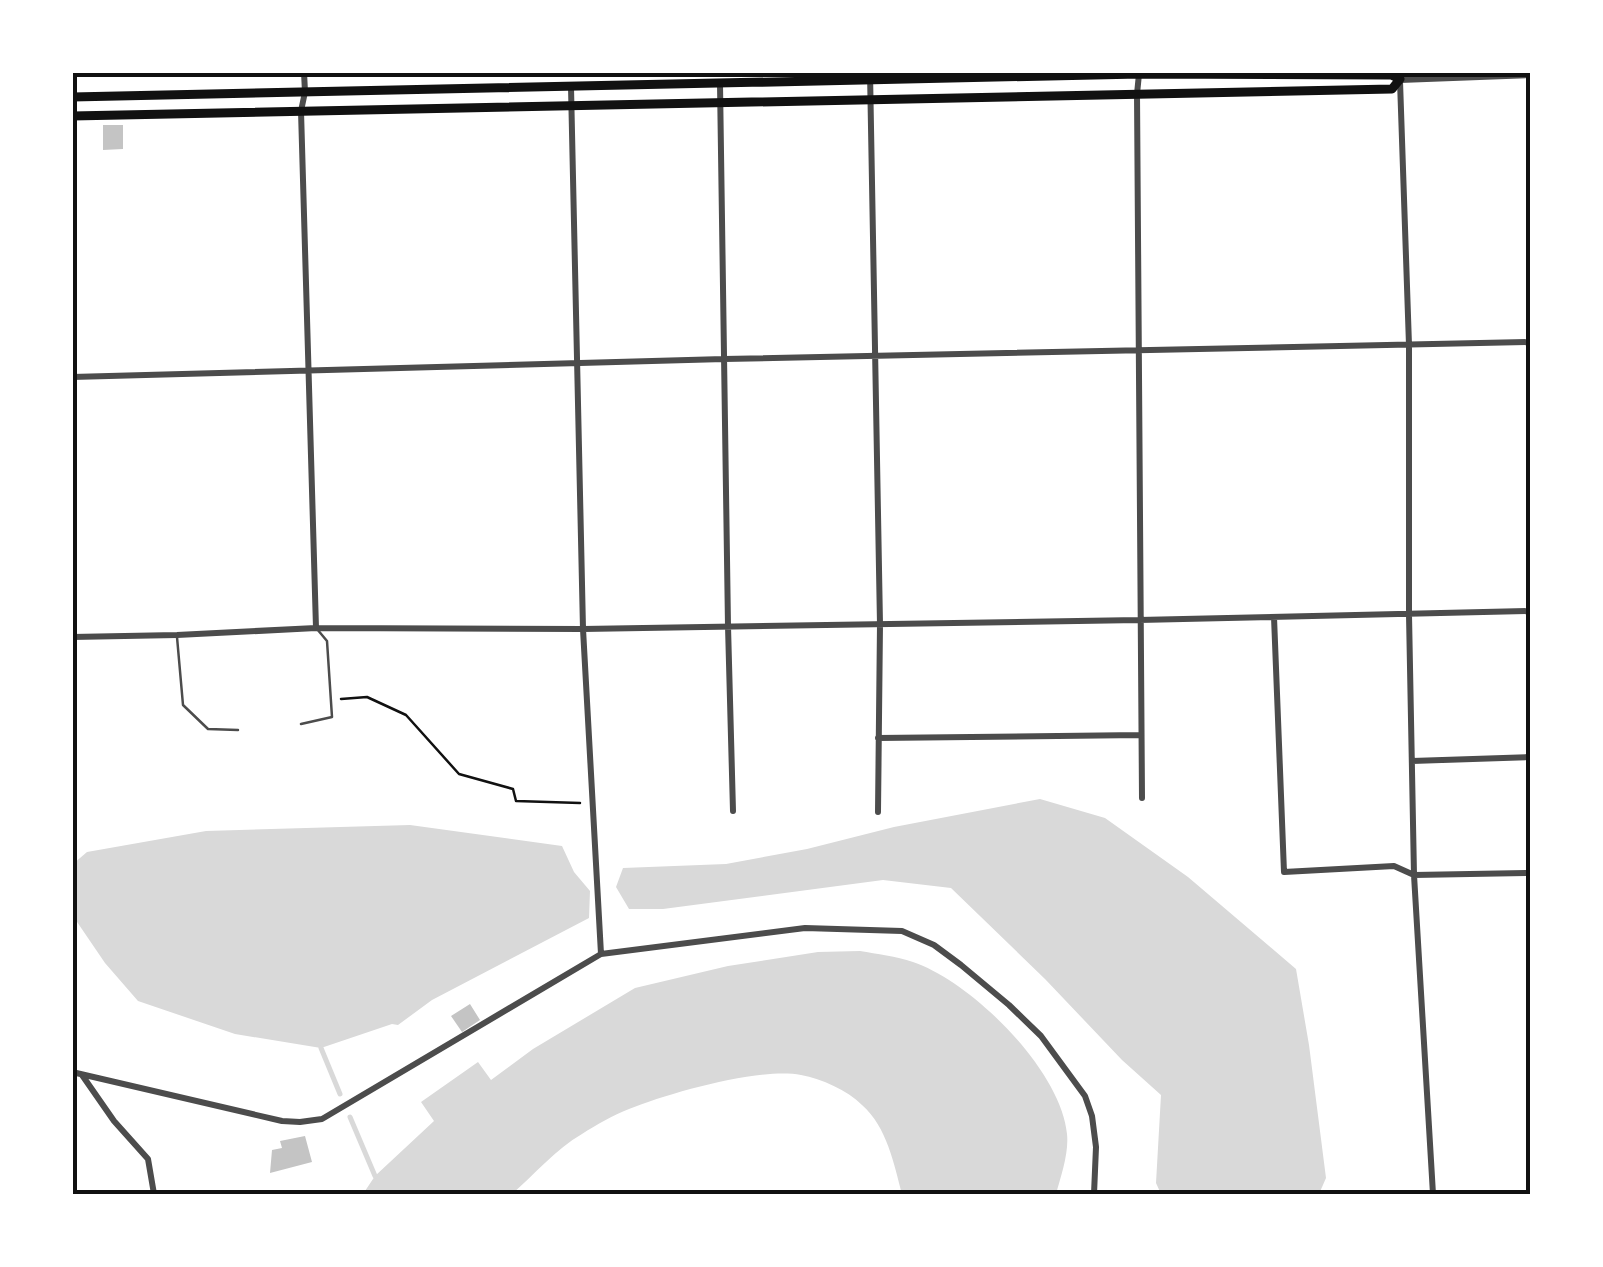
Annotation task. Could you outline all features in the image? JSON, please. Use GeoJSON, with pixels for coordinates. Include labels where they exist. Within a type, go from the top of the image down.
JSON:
{"type":"FeatureCollection","features":[{"type":"Feature","properties":{"kind":"main road"},"geometry":{"type":"LineString","coordinates":[[72,97],[572,88],[870,76],[1400,76],[1392,89],[72,116]]}},
{"type":"Feature","properties":{"kind":"street"},"geometry":{"type":"LineString","coordinates":[[304,72],[301,111],[316,628]]}},
{"type":"Feature","properties":{"kind":"street"},"geometry":{"type":"LineString","coordinates":[[1139,73],[1142,798]]}},
{"type":"Feature","properties":{"kind":"street"},"geometry":{"type":"LineString","coordinates":[[1433,1194],[1414,875],[1409,345],[1400,76],[1530,74]]}},
{"type":"Feature","properties":{"kind":"street"},"geometry":{"type":"LineString","coordinates":[[870,76],[880,624],[878,812]]}},
{"type":"Feature","properties":{"kind":"street"},"geometry":{"type":"LineString","coordinates":[[720,84],[733,810]]}},
{"type":"Feature","properties":{"kind":"street"},"geometry":{"type":"LineString","coordinates":[[572,88],[583,629],[601,954]]}},
{"type":"Feature","properties":{"kind":"street"},"geometry":{"type":"LineString","coordinates":[[72,376],[1530,342]]}},
{"type":"Feature","properties":{"kind":"street"},"geometry":{"type":"LineString","coordinates":[[72,637],[316,628],[583,629],[1530,611]]}},
{"type":"Feature","properties":{"kind":"street"},"geometry":{"type":"LineString","coordinates":[[1274,618],[1284,872],[1394,866],[1414,875],[1530,873]]}},
{"type":"Feature","properties":{"kind":"street"},"geometry":{"type":"LineString","coordinates":[[878,738],[1141,735]]}},
{"type":"Feature","properties":{"kind":"street"},"geometry":{"type":"LineString","coordinates":[[1412,761],[1530,757]]}},
{"type":"Feature","properties":{"kind":"street"},"geometry":{"type":"LineString","coordinates":[[77,1073],[282,1121],[322,1119],[601,954],[804,928],[902,931],[934,945],[1010,1005],[1041,1036],[1085,1096],[1096,1147],[1094,1194]]}},
{"type":"Feature","properties":{"kind":"street"},"geometry":{"type":"LineString","coordinates":[[77,1073],[148,1160],[154,1194]]}},
{"type":"Feature","properties":{"kind":"lane"},"geometry":{"type":"LineString","coordinates":[[301,724],[332,717],[327,641],[316,628]]}},
{"type":"Feature","properties":{"kind":"lane"},"geometry":{"type":"LineString","coordinates":[[177,635],[184,706],[208,729],[238,730]]}},
{"type":"Feature","properties":{"kind":"path"},"geometry":{"type":"LineString","coordinates":[[331,700],[366,697],[406,714],[458,774],[513,788],[516,802],[592,804]]}},
{"type":"Feature","properties":{"kind":"shaded area"},"geometry":{"type":"Polygon","coordinates":[[[1040,799],[1105,818],[1188,877],[1296,969],[1326,1178],[1319,1194],[1161,1194],[1156,1183],[1161,1095],[951,888],[883,880],[663,909],[629,909],[616,887],[623,868],[726,864],[1040,799]]]}},
{"type":"Feature","properties":{"kind":"shaded area"},"geometry":{"type":"Polygon","coordinates":[[[410,825],[562,846],[574,872],[590,891],[589,918],[432,1000],[398,1025],[321,1048],[235,1034],[138,1001],[105,963],[73,916],[73,864],[87,852],[206,831],[410,825]]]}},
{"type":"Feature","properties":{"kind":"shaded area"},"geometry":{"type":"Polygon","coordinates":[[[860,951],[907,960],[961,988],[986,1008],[1031,1057],[1049,1083],[1067,1134],[1066,1157],[1056,1194],[902,1194],[884,1135],[871,1114],[826,1082],[783,1074],[715,1083],[623,1111],[572,1140],[512,1194],[363,1194],[375,1176],[434,1121],[421,1102],[478,1062],[491,1080],[533,1049],[635,988],[728,966],[818,952],[860,951]]]}},
{"type":"Feature","properties":{"kind":"building"},"geometry":{"type":"Polygon","coordinates":[[[103,125],[123,125],[123,149],[103,150],[103,125]]]}},
{"type":"Feature","properties":{"kind":"building"},"geometry":{"type":"Polygon","coordinates":[[[470,1004],[480,1020],[462,1032],[451,1016],[470,1004]]]}},
{"type":"Feature","properties":{"kind":"building"},"geometry":{"type":"Polygon","coordinates":[[[305,1136],[312,1162],[270,1173],[272,1150],[282,1148],[280,1141],[305,1136]]]}},
{"type":"Feature","properties":{"kind":"waterway"},"geometry":{"type":"LineString","coordinates":[[321,1048],[340,1094]]}},
{"type":"Feature","properties":{"kind":"waterway"},"geometry":{"type":"LineString","coordinates":[[350,1117],[375,1176]]}}]}
